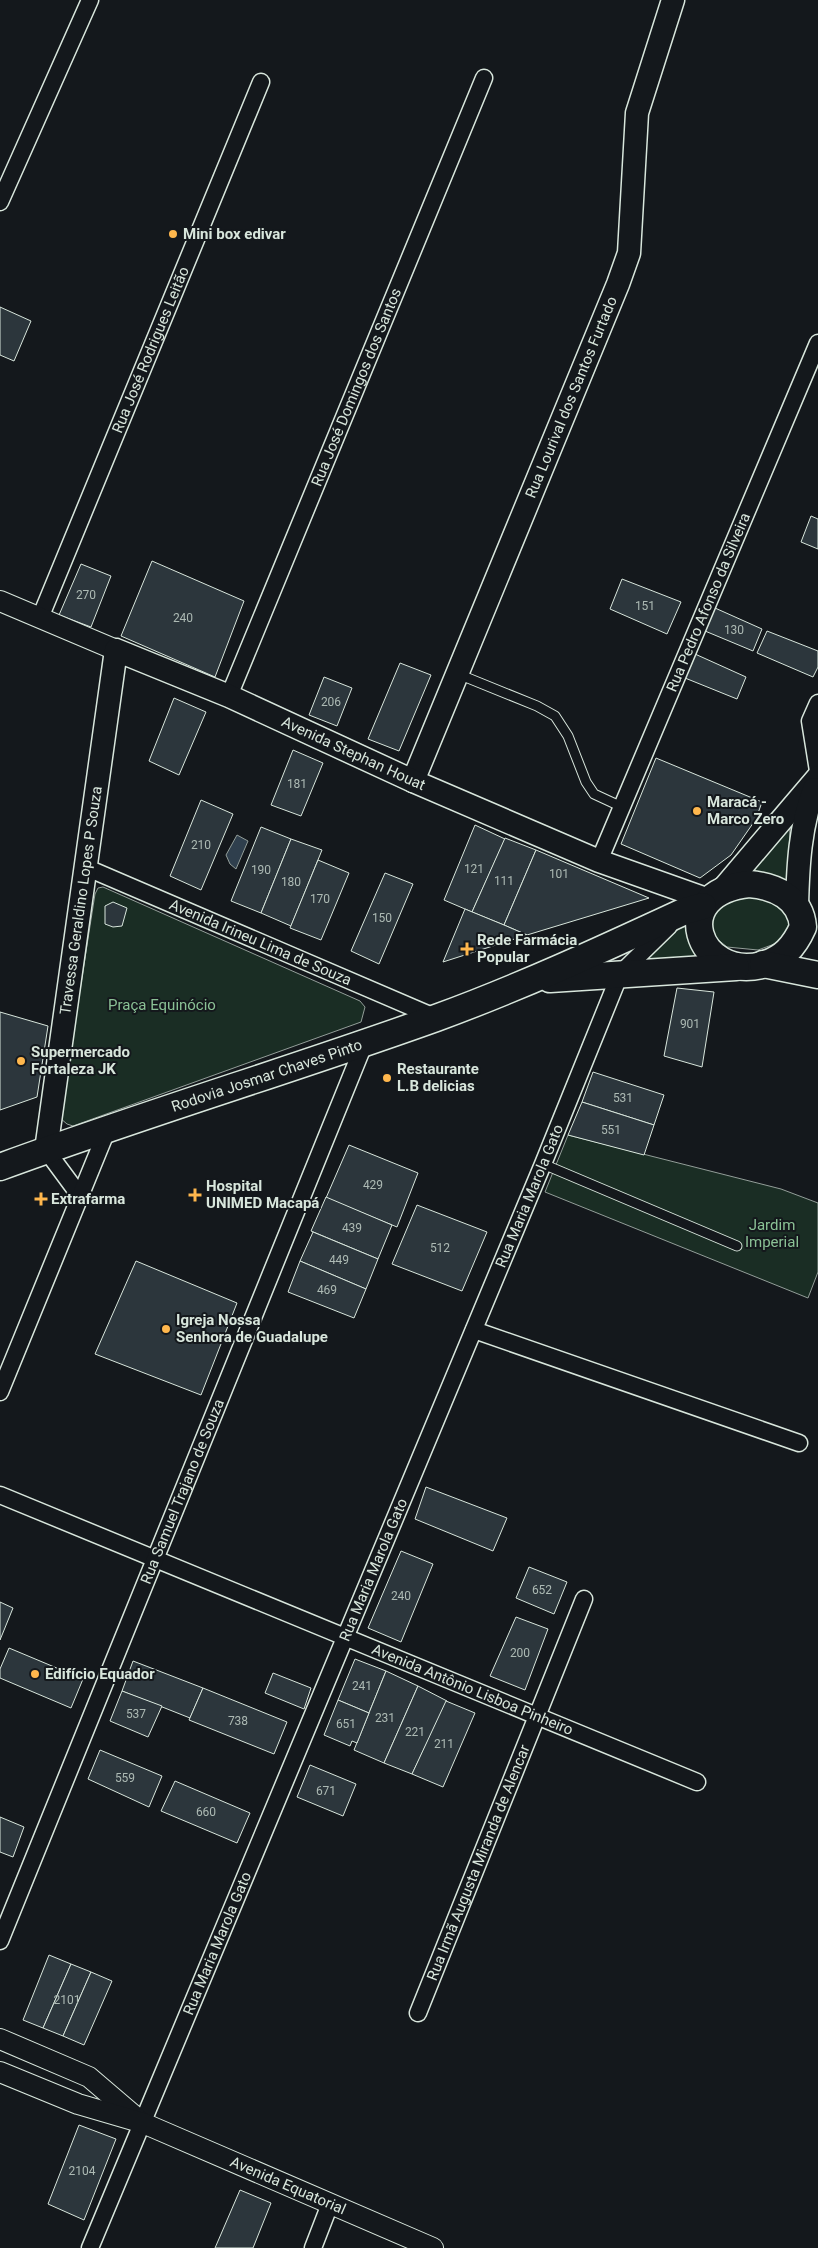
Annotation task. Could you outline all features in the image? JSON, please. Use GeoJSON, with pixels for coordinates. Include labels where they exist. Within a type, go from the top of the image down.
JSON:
{"type":"FeatureCollection","features":[{"type":"Feature","properties":{"kind":"main road","name":"Rua Lourival dos Santos Furtado"},"geometry":{"type":"LineString","coordinates":[[413,780],[629,253],[637,113],[673,0]]}},
{"type":"Feature","properties":{"kind":"main road","name":"Avenida Stephan Houat"},"geometry":{"type":"LineString","coordinates":[[116,650],[229,696],[413,780],[600,861],[705,902]]}},
{"type":"Feature","properties":{"kind":"main road","name":"Travessa Geraldino Lopes P Souza"},"geometry":{"type":"LineString","coordinates":[[46,1150],[116,650]]}},
{"type":"Feature","properties":{"kind":"main road"},"geometry":{"type":"LineString","coordinates":[[818,778],[805,813],[798,867],[799,909],[803,927],[793,946],[776,961],[751,967],[736,967],[716,957],[707,948],[699,930],[700,911],[705,902],[818,778]]}},
{"type":"Feature","properties":{"kind":"main road"},"geometry":{"type":"LineString","coordinates":[[705,902],[734,885],[764,885],[782,892],[818,930]]}},
{"type":"Feature","properties":{"kind":"main road","name":"Rodovia Josmar Chaves Pinto"},"geometry":{"type":"LineString","coordinates":[[0,1167],[108,1128],[436,1018],[532,980],[705,902]]}},
{"type":"Feature","properties":{"kind":"main road"},"geometry":{"type":"LineString","coordinates":[[764,964],[818,974]]}},
{"type":"Feature","properties":{"kind":"main road","name":"Rodovia Josmar Chaves Pinto"},"geometry":{"type":"LineString","coordinates":[[532,980],[736,967]]}},
{"type":"Feature","properties":{"kind":"street"},"geometry":{"type":"LineString","coordinates":[[0,202],[90,0]]}},
{"type":"Feature","properties":{"kind":"street","name":"Rua José Domingos dos Santos"},"geometry":{"type":"LineString","coordinates":[[229,696],[484,78]]}},
{"type":"Feature","properties":{"kind":"street","name":"Rua José Rodrigues Leitão"},"geometry":{"type":"LineString","coordinates":[[40,618],[260,82]]}},
{"type":"Feature","properties":{"kind":"street","name":"Rua Pedro Afonso da Silveira"},"geometry":{"type":"LineString","coordinates":[[600,861],[818,343]]}},
{"type":"Feature","properties":{"kind":"street","name":"Avenida Stephan Houat"},"geometry":{"type":"LineString","coordinates":[[0,601],[116,650]]}},
{"type":"Feature","properties":{"kind":"street"},"geometry":{"type":"LineString","coordinates":[[818,703],[810,721],[818,771]]}},
{"type":"Feature","properties":{"kind":"street","name":"Avenida Irineu Lima de Souza"},"geometry":{"type":"LineString","coordinates":[[85,867],[436,1018]]}},
{"type":"Feature","properties":{"kind":"street","name":"Rua Maria Marola Gato"},"geometry":{"type":"LineString","coordinates":[[90,2248],[474,1330],[620,974],[648,944],[705,902]]}},
{"type":"Feature","properties":{"kind":"street","name":"Rua Samuel Trajano de Souza"},"geometry":{"type":"LineString","coordinates":[[0,1941],[365,1042]]}},
{"type":"Feature","properties":{"kind":"street"},"geometry":{"type":"LineString","coordinates":[[0,1392],[108,1128]]}},
{"type":"Feature","properties":{"kind":"street"},"geometry":{"type":"LineString","coordinates":[[46,1150],[80,1196]]}},
{"type":"Feature","properties":{"kind":"street"},"geometry":{"type":"LineString","coordinates":[[474,1330],[799,1442]]}},
{"type":"Feature","properties":{"kind":"street","name":"Avenida Antônio Lisboa Pinheiro"},"geometry":{"type":"LineString","coordinates":[[0,1495],[697,1782]]}},
{"type":"Feature","properties":{"kind":"street","name":"Rua Irmã Augusta Miranda de Alencar"},"geometry":{"type":"LineString","coordinates":[[418,2013],[584,1599]]}},
{"type":"Feature","properties":{"kind":"street","name":"Avenida Equatorial"},"geometry":{"type":"LineString","coordinates":[[0,2039],[89,2077],[143,2123]]}},
{"type":"Feature","properties":{"kind":"street","name":"Avenida Equatorial"},"geometry":{"type":"LineString","coordinates":[[0,2072],[78,2104],[143,2123],[433,2248]]}},
{"type":"Feature","properties":{"kind":"street"},"geometry":{"type":"LineString","coordinates":[[313,2248],[330,2204]]}},
{"type":"Feature","properties":{"kind":"lane"},"geometry":{"type":"LineString","coordinates":[[458,674],[537,706],[555,716],[568,736],[586,782],[594,794],[622,807]]}},
{"type":"Feature","properties":{"kind":"lane"},"geometry":{"type":"LineString","coordinates":[[543,1164],[737,1246]]}},
{"type":"Feature","properties":{"kind":"green space"},"geometry":{"type":"Polygon","coordinates":[[[790,818],[789,885],[744,875],[790,818]]]}},
{"type":"Feature","properties":{"kind":"green space","name":"Praça Equinócio"},"geometry":{"type":"Polygon","coordinates":[[[103,887],[360,1001],[365,1007],[361,1022],[73,1126],[67,1124],[60,1118],[95,894],[98,888],[103,887]]]}},
{"type":"Feature","properties":{"kind":"green space"},"geometry":{"type":"Polygon","coordinates":[[[741,897],[757,897],[784,907],[792,926],[780,942],[758,950],[727,947],[711,934],[712,920],[718,910],[728,902],[741,897]]]}},
{"type":"Feature","properties":{"kind":"green space"},"geometry":{"type":"Polygon","coordinates":[[[684,920],[691,921],[701,952],[695,964],[634,965],[684,920]]]}},
{"type":"Feature","properties":{"kind":"green space","name":"Jardim Imperial"},"geometry":{"type":"Polygon","coordinates":[[[568,1135],[781,1189],[818,1203],[818,1272],[808,1298],[545,1192],[568,1135]]]}},
{"type":"Feature","properties":{"kind":"water"},"geometry":{"type":"Polygon","coordinates":[[[237,835],[248,841],[236,869],[230,864],[226,855],[237,835]]]}},
{"type":"Feature","properties":{"kind":"building"},"geometry":{"type":"Polygon","coordinates":[[[0,307],[31,321],[14,361],[0,355],[0,307]]]}},
{"type":"Feature","properties":{"kind":"building"},"geometry":{"type":"Polygon","coordinates":[[[811,516],[818,519],[818,549],[801,542],[811,516]]]}},
{"type":"Feature","properties":{"kind":"building"},"geometry":{"type":"Polygon","coordinates":[[[152,561],[244,601],[215,677],[121,636],[152,561]]]}},
{"type":"Feature","properties":{"kind":"building"},"geometry":{"type":"Polygon","coordinates":[[[81,564],[111,576],[91,627],[59,615],[81,564]]]}},
{"type":"Feature","properties":{"kind":"building"},"geometry":{"type":"Polygon","coordinates":[[[622,579],[681,602],[667,634],[610,609],[622,579]]]}},
{"type":"Feature","properties":{"kind":"building"},"geometry":{"type":"Polygon","coordinates":[[[715,608],[762,629],[753,651],[705,631],[715,608]]]}},
{"type":"Feature","properties":{"kind":"building"},"geometry":{"type":"Polygon","coordinates":[[[767,631],[818,651],[818,667],[813,677],[757,653],[767,631]]]}},
{"type":"Feature","properties":{"kind":"building"},"geometry":{"type":"Polygon","coordinates":[[[695,654],[746,677],[737,699],[685,678],[695,654]]]}},
{"type":"Feature","properties":{"kind":"building"},"geometry":{"type":"Polygon","coordinates":[[[400,663],[431,675],[399,751],[368,739],[400,663]]]}},
{"type":"Feature","properties":{"kind":"building"},"geometry":{"type":"Polygon","coordinates":[[[324,677],[352,688],[337,726],[309,715],[324,677]]]}},
{"type":"Feature","properties":{"kind":"building"},"geometry":{"type":"Polygon","coordinates":[[[174,698],[206,712],[179,775],[149,761],[174,698]]]}},
{"type":"Feature","properties":{"kind":"building"},"geometry":{"type":"Polygon","coordinates":[[[293,750],[323,763],[301,816],[271,805],[293,750]]]}},
{"type":"Feature","properties":{"kind":"building","name":"Maracá - Marco Zero"},"geometry":{"type":"Polygon","coordinates":[[[656,758],[762,802],[756,819],[731,855],[700,878],[621,844],[656,758]]]}},
{"type":"Feature","properties":{"kind":"building"},"geometry":{"type":"Polygon","coordinates":[[[201,800],[233,814],[201,890],[170,876],[201,800]]]}},
{"type":"Feature","properties":{"kind":"building"},"geometry":{"type":"Polygon","coordinates":[[[475,825],[505,839],[472,912],[444,900],[475,825]]]}},
{"type":"Feature","properties":{"kind":"building"},"geometry":{"type":"Polygon","coordinates":[[[261,827],[291,839],[261,913],[231,901],[261,827]]]}},
{"type":"Feature","properties":{"kind":"building"},"geometry":{"type":"Polygon","coordinates":[[[505,838],[536,850],[504,925],[472,912],[505,838]]]}},
{"type":"Feature","properties":{"kind":"building"},"geometry":{"type":"Polygon","coordinates":[[[291,839],[322,850],[291,926],[261,913],[291,839]]]}},
{"type":"Feature","properties":{"kind":"building"},"geometry":{"type":"Polygon","coordinates":[[[536,850],[649,898],[527,935],[504,925],[536,850]]]}},
{"type":"Feature","properties":{"kind":"building"},"geometry":{"type":"Polygon","coordinates":[[[318,860],[349,873],[321,940],[290,928],[318,860]]]}},
{"type":"Feature","properties":{"kind":"building"},"geometry":{"type":"Polygon","coordinates":[[[385,873],[413,884],[379,964],[351,951],[385,873]]]}},
{"type":"Feature","properties":{"kind":"building"},"geometry":{"type":"Polygon","coordinates":[[[113,902],[127,908],[122,926],[113,927],[105,924],[105,906],[113,902]]]}},
{"type":"Feature","properties":{"kind":"building","name":"Rede Farmácia Popular"},"geometry":{"type":"Polygon","coordinates":[[[465,909],[504,925],[527,935],[443,962],[465,909]]]}},
{"type":"Feature","properties":{"kind":"building"},"geometry":{"type":"Polygon","coordinates":[[[677,988],[714,992],[702,1067],[664,1056],[677,988]]]}},
{"type":"Feature","properties":{"kind":"building","name":"Supermercado Fortaleza JK"},"geometry":{"type":"Polygon","coordinates":[[[0,1012],[48,1026],[37,1097],[0,1110],[0,1012]]]}},
{"type":"Feature","properties":{"kind":"building"},"geometry":{"type":"Polygon","coordinates":[[[593,1072],[664,1095],[654,1125],[582,1102],[593,1072]]]}},
{"type":"Feature","properties":{"kind":"building"},"geometry":{"type":"Polygon","coordinates":[[[582,1102],[654,1125],[644,1155],[568,1135],[582,1102]]]}},
{"type":"Feature","properties":{"kind":"building"},"geometry":{"type":"Polygon","coordinates":[[[349,1145],[418,1173],[397,1227],[326,1198],[349,1145]]]}},
{"type":"Feature","properties":{"kind":"building"},"geometry":{"type":"Polygon","coordinates":[[[326,1197],[392,1225],[378,1259],[311,1231],[326,1197]]]}},
{"type":"Feature","properties":{"kind":"building"},"geometry":{"type":"Polygon","coordinates":[[[417,1205],[487,1232],[462,1291],[392,1264],[417,1205]]]}},
{"type":"Feature","properties":{"kind":"building"},"geometry":{"type":"Polygon","coordinates":[[[313,1232],[378,1259],[366,1289],[300,1261],[313,1232]]]}},
{"type":"Feature","properties":{"kind":"building","name":"Igreja Nossa Senhora de Guadalupe"},"geometry":{"type":"Polygon","coordinates":[[[136,1261],[237,1303],[201,1395],[95,1354],[136,1261]]]}},
{"type":"Feature","properties":{"kind":"building"},"geometry":{"type":"Polygon","coordinates":[[[300,1261],[366,1289],[354,1318],[288,1292],[300,1261]]]}},
{"type":"Feature","properties":{"kind":"building"},"geometry":{"type":"Polygon","coordinates":[[[426,1487],[507,1518],[493,1551],[415,1519],[426,1487]]]}},
{"type":"Feature","properties":{"kind":"building"},"geometry":{"type":"Polygon","coordinates":[[[401,1551],[433,1564],[401,1642],[368,1628],[401,1551]]]}},
{"type":"Feature","properties":{"kind":"building"},"geometry":{"type":"Polygon","coordinates":[[[529,1567],[567,1582],[554,1614],[516,1598],[529,1567]]]}},
{"type":"Feature","properties":{"kind":"building"},"geometry":{"type":"Polygon","coordinates":[[[0,1602],[13,1608],[0,1640],[0,1602]]]}},
{"type":"Feature","properties":{"kind":"building"},"geometry":{"type":"Polygon","coordinates":[[[516,1617],[548,1629],[525,1690],[490,1676],[516,1617]]]}},
{"type":"Feature","properties":{"kind":"building","name":"Edifício Equador"},"geometry":{"type":"Polygon","coordinates":[[[9,1648],[83,1679],[71,1708],[0,1678],[0,1669],[9,1648]]]}},
{"type":"Feature","properties":{"kind":"building"},"geometry":{"type":"Polygon","coordinates":[[[355,1659],[386,1671],[369,1713],[338,1700],[355,1659]]]}},
{"type":"Feature","properties":{"kind":"building"},"geometry":{"type":"Polygon","coordinates":[[[133,1661],[203,1688],[190,1718],[122,1691],[133,1661]]]}},
{"type":"Feature","properties":{"kind":"building"},"geometry":{"type":"Polygon","coordinates":[[[386,1671],[418,1686],[384,1763],[354,1750],[386,1671]]]}},
{"type":"Feature","properties":{"kind":"building"},"geometry":{"type":"Polygon","coordinates":[[[273,1673],[311,1688],[304,1709],[265,1693],[273,1673]]]}},
{"type":"Feature","properties":{"kind":"building"},"geometry":{"type":"Polygon","coordinates":[[[418,1686],[447,1701],[412,1774],[384,1763],[418,1686]]]}},
{"type":"Feature","properties":{"kind":"building"},"geometry":{"type":"Polygon","coordinates":[[[203,1688],[287,1722],[274,1754],[189,1720],[203,1688]]]}},
{"type":"Feature","properties":{"kind":"building"},"geometry":{"type":"Polygon","coordinates":[[[122,1691],[162,1706],[148,1737],[110,1721],[122,1691]]]}},
{"type":"Feature","properties":{"kind":"building"},"geometry":{"type":"Polygon","coordinates":[[[338,1700],[369,1713],[357,1743],[352,1741],[350,1746],[324,1735],[338,1700]]]}},
{"type":"Feature","properties":{"kind":"building"},"geometry":{"type":"Polygon","coordinates":[[[446,1701],[475,1713],[443,1787],[412,1774],[446,1701]]]}},
{"type":"Feature","properties":{"kind":"building"},"geometry":{"type":"Polygon","coordinates":[[[100,1750],[162,1776],[149,1807],[88,1779],[100,1750]]]}},
{"type":"Feature","properties":{"kind":"building"},"geometry":{"type":"Polygon","coordinates":[[[310,1765],[356,1784],[343,1816],[297,1797],[310,1765]]]}},
{"type":"Feature","properties":{"kind":"building"},"geometry":{"type":"Polygon","coordinates":[[[175,1781],[250,1813],[237,1843],[161,1811],[175,1781]]]}},
{"type":"Feature","properties":{"kind":"building"},"geometry":{"type":"Polygon","coordinates":[[[0,1817],[24,1827],[13,1857],[0,1852],[0,1817]]]}},
{"type":"Feature","properties":{"kind":"building"},"geometry":{"type":"Polygon","coordinates":[[[49,1955],[71,1964],[43,2028],[23,2020],[49,1955]]]}},
{"type":"Feature","properties":{"kind":"building"},"geometry":{"type":"Polygon","coordinates":[[[71,1964],[91,1972],[63,2036],[43,2028],[71,1964]]]}},
{"type":"Feature","properties":{"kind":"building"},"geometry":{"type":"Polygon","coordinates":[[[91,1972],[112,1981],[84,2045],[63,2036],[91,1972]]]}},
{"type":"Feature","properties":{"kind":"building"},"geometry":{"type":"Polygon","coordinates":[[[79,2125],[116,2139],[84,2220],[48,2204],[79,2125]]]}},
{"type":"Feature","properties":{"kind":"building"},"geometry":{"type":"Polygon","coordinates":[[[240,2190],[271,2203],[253,2248],[215,2248],[240,2190]]]}},
{"type":"Feature","properties":{"kind":"place","name":"Mini box edivar"},"geometry":{"type":"Point","coordinates":[173,234]}},
{"type":"Feature","properties":{"kind":"place","name":"Maracá - Marco Zero"},"geometry":{"type":"Point","coordinates":[697,811]}},
{"type":"Feature","properties":{"kind":"place","name":"Rede Farmácia Popular"},"geometry":{"type":"Point","coordinates":[467,949]}},
{"type":"Feature","properties":{"kind":"place","name":"Supermercado Fortaleza JK"},"geometry":{"type":"Point","coordinates":[21,1061]}},
{"type":"Feature","properties":{"kind":"place","name":"Restaurante L.B delicias"},"geometry":{"type":"Point","coordinates":[387,1078]}},
{"type":"Feature","properties":{"kind":"place","name":"Hospital UNIMED Macapá"},"geometry":{"type":"Point","coordinates":[195,1195]}},
{"type":"Feature","properties":{"kind":"place","name":"Extrafarma"},"geometry":{"type":"Point","coordinates":[41,1199]}},
{"type":"Feature","properties":{"kind":"place","name":"Igreja Nossa Senhora de Guadalupe"},"geometry":{"type":"Point","coordinates":[166,1329]}},
{"type":"Feature","properties":{"kind":"place","name":"Edifício Equador"},"geometry":{"type":"Point","coordinates":[35,1674]}}]}
